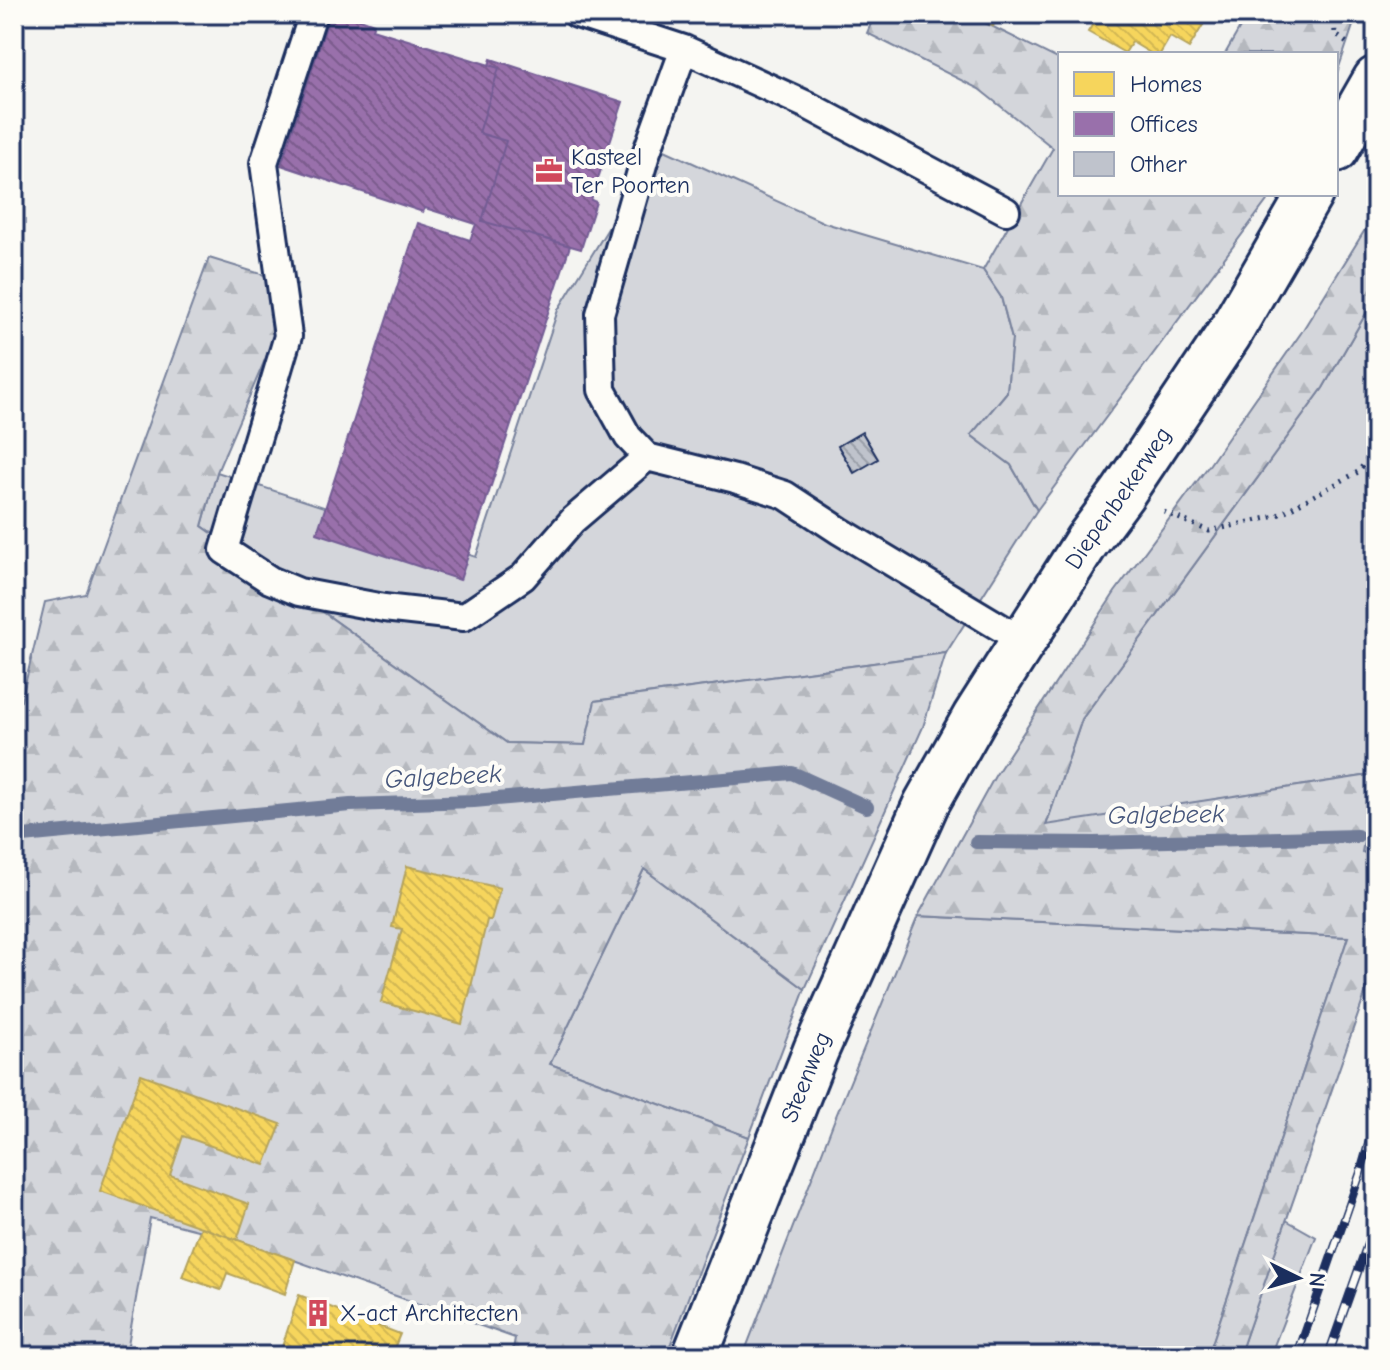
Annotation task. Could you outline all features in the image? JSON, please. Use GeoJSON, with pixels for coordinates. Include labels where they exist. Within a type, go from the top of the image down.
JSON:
{"type":"FeatureCollection","features":[{"type":"Feature","properties":{"kind":"main road"},"geometry":{"type":"LineString","coordinates":[[1338,146],[1376,79]]}},
{"type":"Feature","properties":{"kind":"main road","name":"Diepenbekerweg"},"geometry":{"type":"LineString","coordinates":[[926,804],[975,717],[1087,541],[1229,334],[1309,196]]}},
{"type":"Feature","properties":{"kind":"main road","name":"Steenweg"},"geometry":{"type":"LineString","coordinates":[[695,1356],[816,1050],[926,804]]}},
{"type":"Feature","properties":{"kind":"lane"},"geometry":{"type":"LineString","coordinates":[[313,14],[264,163],[288,336],[224,550],[270,580],[299,592],[384,608],[464,617],[523,577],[573,520],[647,457]]}},
{"type":"Feature","properties":{"kind":"lane"},"geometry":{"type":"LineString","coordinates":[[577,14],[684,49],[807,105],[1006,211]]}},
{"type":"Feature","properties":{"kind":"lane"},"geometry":{"type":"LineString","coordinates":[[684,49],[646,154],[600,314],[602,390],[628,437],[647,457],[785,495],[1023,641]]}},
{"type":"Feature","properties":{"kind":"path"},"geometry":{"type":"LineString","coordinates":[[1122,494],[1209,531],[1276,516],[1358,472],[1376,448]]}},
{"type":"Feature","properties":{"kind":"green space"},"geometry":{"type":"Polygon","coordinates":[[[875,14],[967,14],[1058,59],[1058,196],[1271,196],[1037,510],[1011,465],[971,435],[1007,392],[1012,339],[1001,297],[983,270],[1053,148],[979,89],[867,33],[875,14]]]}},
{"type":"Feature","properties":{"kind":"green space"},"geometry":{"type":"Polygon","coordinates":[[[1240,14],[1357,14],[1338,70],[1338,52],[1226,52],[1245,19],[1240,14]]]}},
{"type":"Feature","properties":{"kind":"green space"},"geometry":{"type":"Polygon","coordinates":[[[658,147],[825,223],[983,270],[1001,297],[1012,339],[1007,392],[971,435],[1011,465],[1037,510],[946,653],[595,701],[585,745],[507,743],[202,526],[217,472],[476,557],[558,310],[658,147]]]}},
{"type":"Feature","properties":{"kind":"green space"},"geometry":{"type":"Polygon","coordinates":[[[1376,212],[1376,296],[1323,388],[1082,719],[1046,825],[1376,774],[1362,852],[1376,856],[1376,963],[1239,1356],[1208,1356],[1348,937],[918,916],[995,776],[1115,592],[1210,464],[1301,333],[1376,212]]]}},
{"type":"Feature","properties":{"kind":"green space"},"geometry":{"type":"Polygon","coordinates":[[[209,258],[297,285],[217,472],[202,526],[507,743],[585,745],[595,701],[946,653],[923,727],[805,989],[644,869],[550,1064],[749,1137],[666,1356],[512,1356],[515,1338],[237,1240],[150,1218],[126,1356],[14,1356],[14,702],[21,701],[45,602],[86,594],[209,258]]]}},
{"type":"Feature","properties":{"kind":"green space"},"geometry":{"type":"Polygon","coordinates":[[[1376,296],[1376,774],[1046,826],[1082,719],[1323,388],[1376,296]]]}},
{"type":"Feature","properties":{"kind":"green space"},"geometry":{"type":"Polygon","coordinates":[[[1376,783],[1376,856],[1362,852],[1376,783]]]}},
{"type":"Feature","properties":{"kind":"green space"},"geometry":{"type":"Polygon","coordinates":[[[644,869],[805,989],[749,1137],[550,1064],[644,869]]]}},
{"type":"Feature","properties":{"kind":"green space"},"geometry":{"type":"Polygon","coordinates":[[[918,916],[1348,937],[1208,1356],[743,1356],[918,916]]]}},
{"type":"Feature","properties":{"kind":"green space"},"geometry":{"type":"Polygon","coordinates":[[[1286,1220],[1316,1237],[1270,1356],[1239,1356],[1286,1220]]]}},
{"type":"Feature","properties":{"kind":"building: Homes"},"geometry":{"type":"Polygon","coordinates":[[[972,14],[999,14],[993,26],[972,14]]]}},
{"type":"Feature","properties":{"kind":"building: Homes"},"geometry":{"type":"Polygon","coordinates":[[[1099,14],[1197,14],[1206,20],[1189,48],[1170,37],[1161,52],[1149,52],[1132,42],[1123,52],[1088,32],[1099,14]]]}},
{"type":"Feature","properties":{"kind":"building: Homes"},"geometry":{"type":"Polygon","coordinates":[[[407,866],[500,888],[491,920],[487,920],[462,1024],[381,1002],[402,929],[392,927],[407,866]]]}},
{"type":"Feature","properties":{"kind":"building: Homes"},"geometry":{"type":"Polygon","coordinates":[[[141,1074],[281,1124],[265,1165],[183,1136],[170,1175],[249,1204],[237,1240],[100,1191],[141,1074]]]}},
{"type":"Feature","properties":{"kind":"building: Homes"},"geometry":{"type":"Polygon","coordinates":[[[201,1227],[295,1260],[285,1294],[227,1273],[221,1290],[182,1277],[201,1227]]]}},
{"type":"Feature","properties":{"kind":"building: Homes","name":"X-act Architecten"},"geometry":{"type":"Polygon","coordinates":[[[299,1295],[400,1334],[391,1356],[279,1356],[299,1295]]]}},
{"type":"Feature","properties":{"kind":"building: Offices"},"geometry":{"type":"Polygon","coordinates":[[[330,14],[347,14],[374,24],[372,29],[499,68],[479,133],[506,141],[482,221],[570,246],[460,580],[317,533],[418,223],[470,240],[476,224],[425,208],[423,212],[281,165],[330,14]]]}},
{"type":"Feature","properties":{"kind":"building: Offices","name":"Kasteel Ter Poorten"},"geometry":{"type":"Polygon","coordinates":[[[491,59],[623,102],[591,200],[596,202],[581,249],[482,221],[506,141],[479,133],[499,68],[489,65],[491,59]]]}},
{"type":"Feature","properties":{"kind":"building: Other"},"geometry":{"type":"Polygon","coordinates":[[[862,432],[878,459],[854,473],[838,446],[862,432]]]}},
{"type":"Feature","properties":{"kind":"waterway","name":"Galgebeek"},"geometry":{"type":"LineString","coordinates":[[14,839],[350,805],[474,801],[792,773],[867,807]]}},
{"type":"Feature","properties":{"kind":"waterway","name":"Galgebeek"},"geometry":{"type":"LineString","coordinates":[[976,842],[1094,843],[1357,836]]}},
{"type":"Feature","properties":{"kind":"railway"},"geometry":{"type":"LineString","coordinates":[[1297,1356],[1360,1174],[1376,1118]]}},
{"type":"Feature","properties":{"kind":"railway"},"geometry":{"type":"LineString","coordinates":[[1328,1356],[1376,1220]]}},
{"type":"Feature","properties":{"kind":"place","name":"Kasteel Ter Poorten"},"geometry":{"type":"Point","coordinates":[549,171]}},
{"type":"Feature","properties":{"kind":"place","name":"X-act Architecten"},"geometry":{"type":"Point","coordinates":[318,1313]}}]}
